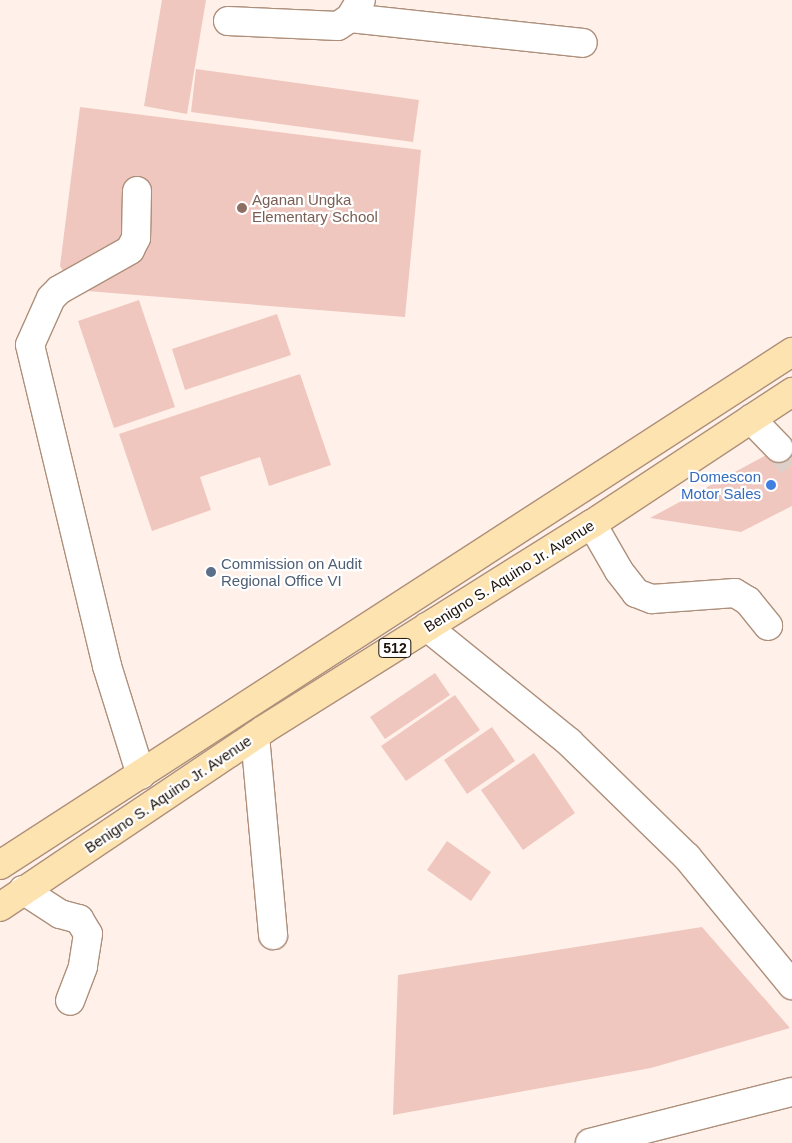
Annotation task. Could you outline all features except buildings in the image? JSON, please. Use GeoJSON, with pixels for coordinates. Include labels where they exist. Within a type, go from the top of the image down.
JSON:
{"type":"FeatureCollection","features":[{"type":"Feature","properties":{"kind":"main road","name":"Benigno S. Aquino Jr. Avenue"},"geometry":{"type":"LineString","coordinates":[[0,865],[792,352]]}},
{"type":"Feature","properties":{"kind":"main road","name":"Benigno S. Aquino Jr. Avenue"},"geometry":{"type":"LineString","coordinates":[[0,906],[259,733],[592,524],[792,392]]}},
{"type":"Feature","properties":{"kind":"main road"},"geometry":{"type":"LineString","coordinates":[[248,706],[259,733]]}},
{"type":"Feature","properties":{"kind":"street"},"geometry":{"type":"LineString","coordinates":[[228,21],[338,26],[355,9],[582,43]]}},
{"type":"Feature","properties":{"kind":"street"},"geometry":{"type":"LineString","coordinates":[[137,191],[136,238],[130,250],[59,290],[51,298],[30,345],[107,666],[141,775]]}},
{"type":"Feature","properties":{"kind":"street"},"geometry":{"type":"LineString","coordinates":[[751,418],[779,448]]}},
{"type":"Feature","properties":{"kind":"street"},"geometry":{"type":"LineString","coordinates":[[592,524],[619,571],[636,592],[652,599],[671,600],[735,593],[748,601],[768,626]]}},
{"type":"Feature","properties":{"kind":"street"},"geometry":{"type":"LineString","coordinates":[[427,627],[568,742],[687,856],[792,985]]}},
{"type":"Feature","properties":{"kind":"street"},"geometry":{"type":"LineString","coordinates":[[259,733],[273,935]]}},
{"type":"Feature","properties":{"kind":"street"},"geometry":{"type":"LineString","coordinates":[[24,890],[60,914],[79,919],[88,934],[83,967],[70,1001]]}},
{"type":"Feature","properties":{"kind":"street"},"geometry":{"type":"LineString","coordinates":[[590,1143],[792,1092]]}},
{"type":"Feature","properties":{"kind":"tunnel"},"geometry":{"type":"LineString","coordinates":[[779,448],[792,464]]}},
{"type":"Feature","properties":{"kind":"place","name":"Aganan Ungka Elementary School"},"geometry":{"type":"Point","coordinates":[242,208]}},
{"type":"Feature","properties":{"kind":"place","name":"Domescon Motor Sales"},"geometry":{"type":"Point","coordinates":[771,485]}},
{"type":"Feature","properties":{"kind":"place","name":"Commission on Audit Regional Office VI"},"geometry":{"type":"Point","coordinates":[211,572]}}]}
